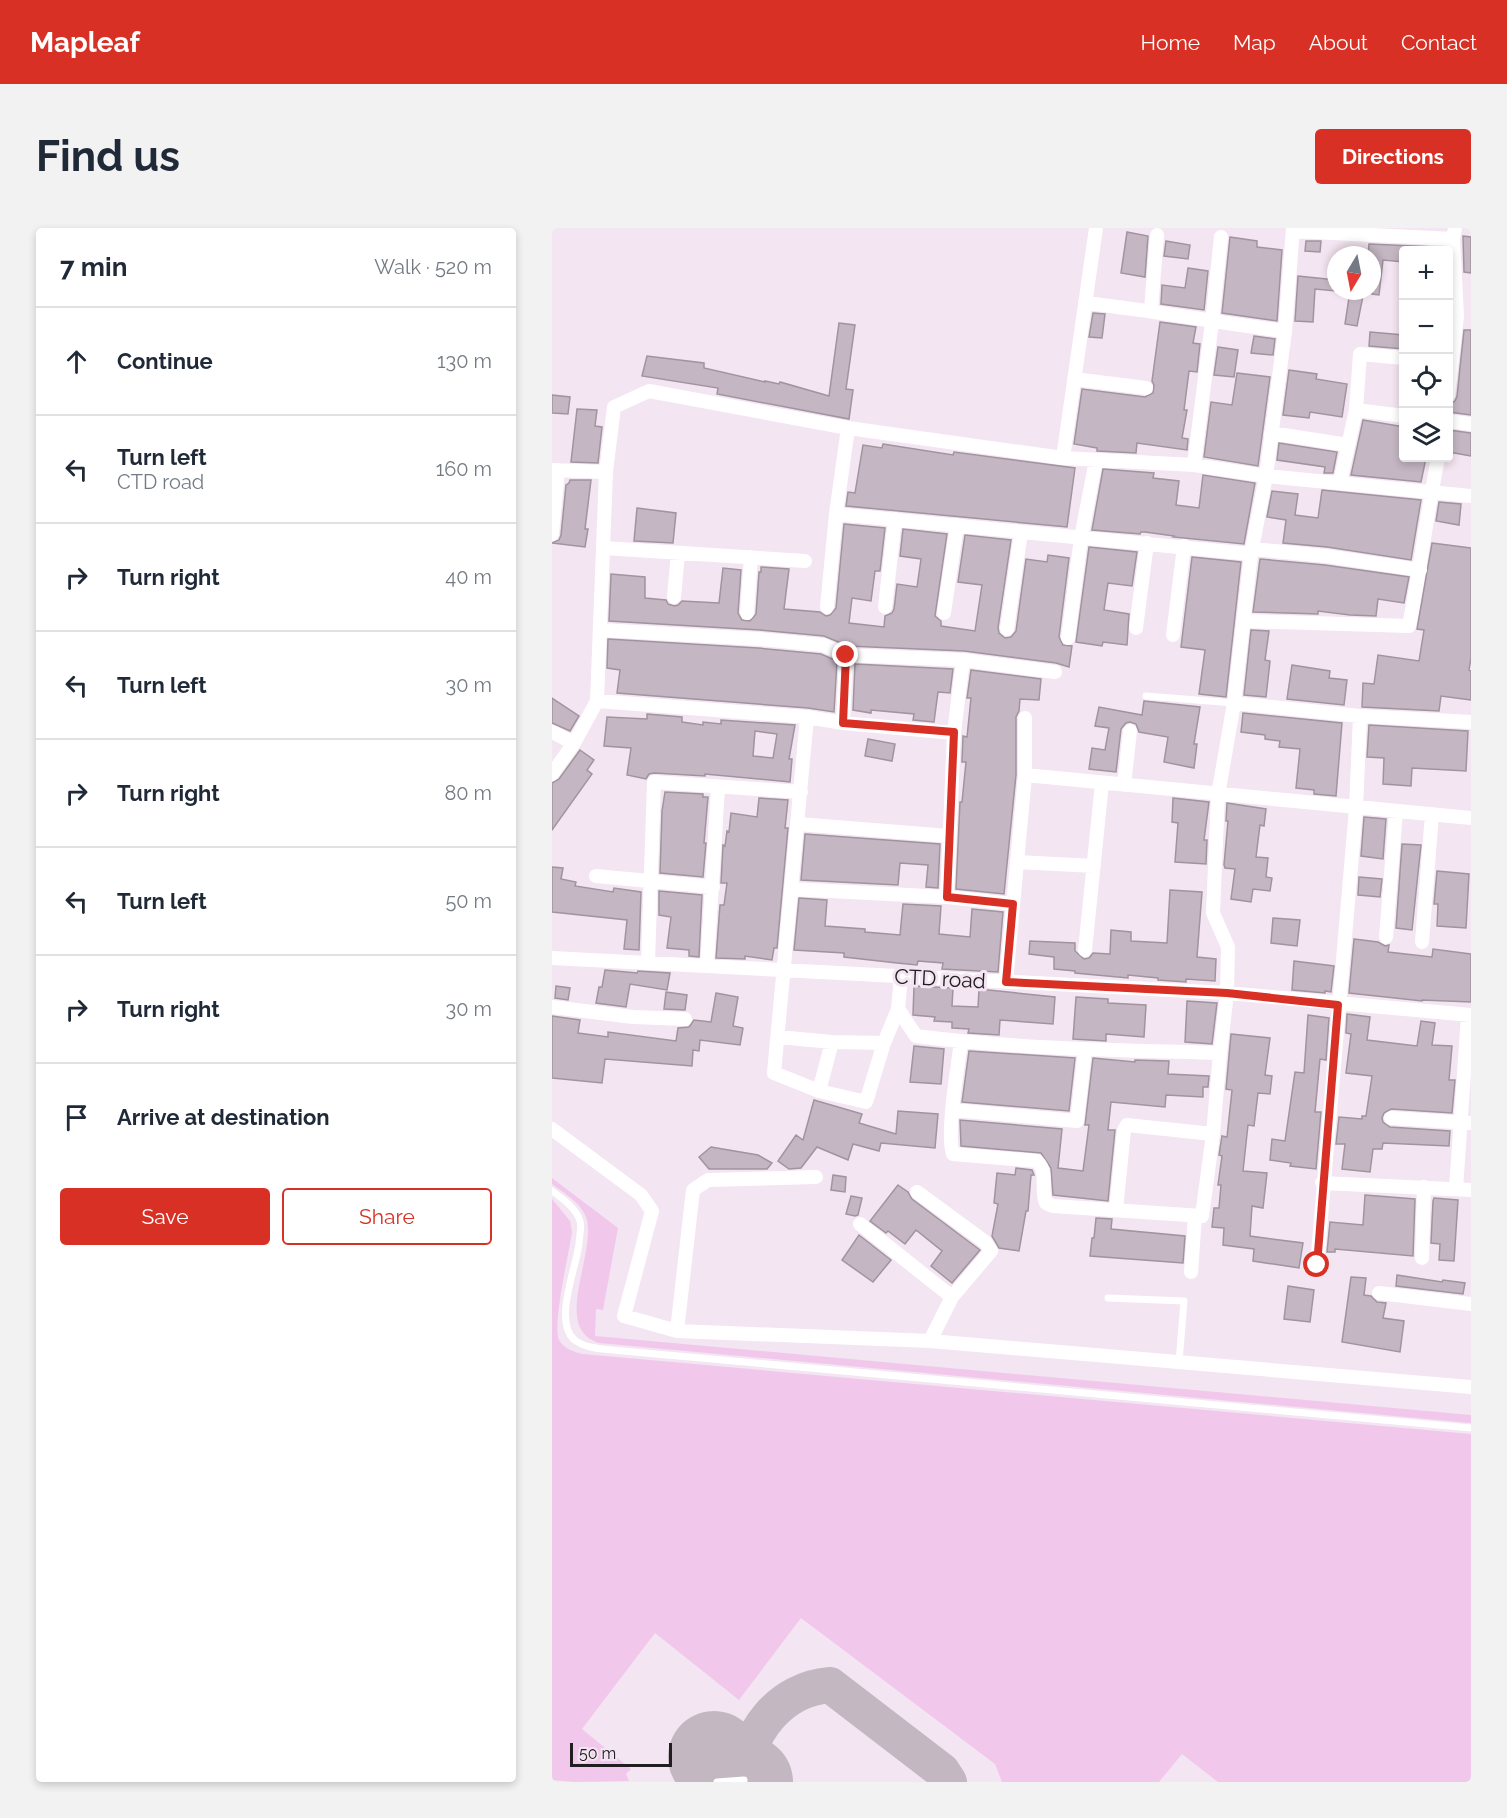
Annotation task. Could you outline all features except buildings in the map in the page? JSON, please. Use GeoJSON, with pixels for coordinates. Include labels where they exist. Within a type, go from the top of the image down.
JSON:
{"type":"FeatureCollection","features":[{"type":"Feature","properties":{"kind":"street"},"geometry":{"type":"LineString","coordinates":[[1063,458],[1096,228]]}},
{"type":"Feature","properties":{"kind":"street"},"geometry":{"type":"LineString","coordinates":[[961,1041],[952,1110],[951,1146],[953,1154],[1037,1161],[1043,1168],[1043,1197],[1046,1203],[1053,1206],[1202,1216],[1227,993],[1228,947],[1213,913],[1218,795],[1234,703],[1252,551],[1266,476],[1285,331],[1293,229],[1454,234],[1457,316],[1451,354]]}},
{"type":"Feature","properties":{"kind":"street"},"geometry":{"type":"LineString","coordinates":[[1151,310],[1157,235]]}},
{"type":"Feature","properties":{"kind":"street"},"geometry":{"type":"LineString","coordinates":[[1194,465],[1221,237]]}},
{"type":"Feature","properties":{"kind":"street"},"geometry":{"type":"LineString","coordinates":[[1085,303],[1151,310],[1212,322],[1285,331]]}},
{"type":"Feature","properties":{"kind":"street"},"geometry":{"type":"LineString","coordinates":[[1340,482],[1356,410],[1360,354],[1399,358]]}},
{"type":"Feature","properties":{"kind":"street"},"geometry":{"type":"LineString","coordinates":[[1074,379],[1146,388]]}},
{"type":"Feature","properties":{"kind":"street"},"geometry":{"type":"LineString","coordinates":[[552,774],[574,743],[597,701],[606,472],[614,407],[649,391],[848,428],[1063,458],[1194,465],[1266,476],[1471,496]]}},
{"type":"Feature","properties":{"kind":"street"},"geometry":{"type":"LineString","coordinates":[[1356,410],[1399,415]]}},
{"type":"Feature","properties":{"kind":"street"},"geometry":{"type":"LineString","coordinates":[[1453,422],[1471,424]]}},
{"type":"Feature","properties":{"kind":"street"},"geometry":{"type":"LineString","coordinates":[[827,607],[836,514],[848,428]]}},
{"type":"Feature","properties":{"kind":"street"},"geometry":{"type":"LineString","coordinates":[[1271,433],[1348,445]]}},
{"type":"Feature","properties":{"kind":"street"},"geometry":{"type":"LineString","coordinates":[[1068,638],[1081,538],[1096,460]]}},
{"type":"Feature","properties":{"kind":"street"},"geometry":{"type":"LineString","coordinates":[[1243,621],[1409,626],[1437,462]]}},
{"type":"Feature","properties":{"kind":"street"},"geometry":{"type":"LineString","coordinates":[[552,534],[555,470],[606,472]]}},
{"type":"Feature","properties":{"kind":"street"},"geometry":{"type":"LineString","coordinates":[[836,514],[1081,538],[1326,556],[1420,570]]}},
{"type":"Feature","properties":{"kind":"street"},"geometry":{"type":"LineString","coordinates":[[885,607],[896,519]]}},
{"type":"Feature","properties":{"kind":"street"},"geometry":{"type":"LineString","coordinates":[[944,613],[957,525]]}},
{"type":"Feature","properties":{"kind":"street"},"geometry":{"type":"LineString","coordinates":[[1008,629],[1021,532]]}},
{"type":"Feature","properties":{"kind":"street"},"geometry":{"type":"LineString","coordinates":[[1136,628],[1147,543]]}},
{"type":"Feature","properties":{"kind":"street"},"geometry":{"type":"LineString","coordinates":[[1173,635],[1184,546]]}},
{"type":"Feature","properties":{"kind":"street"},"geometry":{"type":"LineString","coordinates":[[604,548],[805,561]]}},
{"type":"Feature","properties":{"kind":"street"},"geometry":{"type":"LineString","coordinates":[[674,597],[678,553]]}},
{"type":"Feature","properties":{"kind":"street"},"geometry":{"type":"LineString","coordinates":[[747,614],[751,558]]}},
{"type":"Feature","properties":{"kind":"street"},"geometry":{"type":"LineString","coordinates":[[601,630],[770,640],[823,645],[846,655],[963,660],[1055,672]]}},
{"type":"Feature","properties":{"kind":"street"},"geometry":{"type":"LineString","coordinates":[[843,723],[846,655]]}},
{"type":"Feature","properties":{"kind":"street"},"geometry":{"type":"LineString","coordinates":[[947,897],[954,732],[963,660]]}},
{"type":"Feature","properties":{"kind":"street"},"geometry":{"type":"LineString","coordinates":[[597,701],[807,717],[843,723],[954,732]]}},
{"type":"Feature","properties":{"kind":"street"},"geometry":{"type":"LineString","coordinates":[[1234,703],[1360,716],[1471,722]]}},
{"type":"Feature","properties":{"kind":"street"},"geometry":{"type":"LineString","coordinates":[[1317,1265],[1322,1183],[1356,808],[1360,716]]}},
{"type":"Feature","properties":{"kind":"street"},"geometry":{"type":"LineString","coordinates":[[807,717],[774,1073],[819,1091],[866,1102],[884,1043],[898,1009],[901,977]]}},
{"type":"Feature","properties":{"kind":"street"},"geometry":{"type":"LineString","coordinates":[[1006,982],[1024,775],[1025,718]]}},
{"type":"Feature","properties":{"kind":"street"},"geometry":{"type":"LineString","coordinates":[[1124,785],[1130,731]]}},
{"type":"Feature","properties":{"kind":"street"},"geometry":{"type":"LineString","coordinates":[[552,732],[574,743]]}},
{"type":"Feature","properties":{"kind":"street"},"geometry":{"type":"LineString","coordinates":[[1024,775],[1471,818]]}},
{"type":"Feature","properties":{"kind":"street"},"geometry":{"type":"LineString","coordinates":[[648,962],[654,782],[801,792]]}},
{"type":"Feature","properties":{"kind":"street"},"geometry":{"type":"LineString","coordinates":[[1085,950],[1102,783]]}},
{"type":"Feature","properties":{"kind":"street"},"geometry":{"type":"LineString","coordinates":[[707,965],[718,787]]}},
{"type":"Feature","properties":{"kind":"street"},"geometry":{"type":"LineString","coordinates":[[1386,937],[1396,811]]}},
{"type":"Feature","properties":{"kind":"street"},"geometry":{"type":"LineString","coordinates":[[1422,942],[1432,814]]}},
{"type":"Feature","properties":{"kind":"street"},"geometry":{"type":"LineString","coordinates":[[798,824],[949,836]]}},
{"type":"Feature","properties":{"kind":"street"},"geometry":{"type":"LineString","coordinates":[[1017,862],[1094,866]]}},
{"type":"Feature","properties":{"kind":"street"},"geometry":{"type":"LineString","coordinates":[[596,876],[713,887]]}},
{"type":"Feature","properties":{"kind":"street"},"geometry":{"type":"LineString","coordinates":[[791,889],[947,897],[1013,904]]}},
{"type":"Feature","properties":{"kind":"street","name":"CTD road"},"geometry":{"type":"LineString","coordinates":[[552,958],[1227,993],[1338,1005],[1470,1015]]}},
{"type":"Feature","properties":{"kind":"street"},"geometry":{"type":"LineString","coordinates":[[552,1007],[633,1017],[685,1019]]}},
{"type":"Feature","properties":{"kind":"street"},"geometry":{"type":"LineString","coordinates":[[898,1009],[915,1036],[1085,1050],[1220,1053]]}},
{"type":"Feature","properties":{"kind":"street"},"geometry":{"type":"LineString","coordinates":[[1456,1189],[1466,1123],[1470,1015]]}},
{"type":"Feature","properties":{"kind":"street"},"geometry":{"type":"LineString","coordinates":[[778,1037],[832,1042],[884,1043]]}},
{"type":"Feature","properties":{"kind":"street"},"geometry":{"type":"LineString","coordinates":[[819,1091],[832,1042]]}},
{"type":"Feature","properties":{"kind":"street"},"geometry":{"type":"LineString","coordinates":[[952,1110],[1077,1121],[1085,1050]]}},
{"type":"Feature","properties":{"kind":"street"},"geometry":{"type":"LineString","coordinates":[[1391,1118],[1466,1123]]}},
{"type":"Feature","properties":{"kind":"street"},"geometry":{"type":"LineString","coordinates":[[1116,1210],[1124,1130],[1127,1125],[1213,1134]]}},
{"type":"Feature","properties":{"kind":"street"},"geometry":{"type":"LineString","coordinates":[[552,1130],[641,1195],[652,1210],[624,1316],[677,1331],[930,1341],[1471,1387]]}},
{"type":"Feature","properties":{"kind":"street"},"geometry":{"type":"LineString","coordinates":[[677,1331],[693,1190],[708,1180],[816,1177]]}},
{"type":"Feature","properties":{"kind":"street"},"geometry":{"type":"LineString","coordinates":[[1322,1183],[1471,1190]]}},
{"type":"Feature","properties":{"kind":"street"},"geometry":{"type":"LineString","coordinates":[[1422,1258],[1424,1188]]}},
{"type":"Feature","properties":{"kind":"street"},"geometry":{"type":"LineString","coordinates":[[917,1192],[985,1242],[991,1251],[952,1297],[930,1341]]}},
{"type":"Feature","properties":{"kind":"street"},"geometry":{"type":"LineString","coordinates":[[1191,1272],[1196,1216]]}},
{"type":"Feature","properties":{"kind":"street"},"geometry":{"type":"LineString","coordinates":[[860,1224],[952,1297]]}},
{"type":"Feature","properties":{"kind":"street"},"geometry":{"type":"LineString","coordinates":[[1379,1293],[1471,1304]]}},
{"type":"Feature","properties":{"kind":"lane"},"geometry":{"type":"LineString","coordinates":[[1146,696],[1234,703]]}},
{"type":"Feature","properties":{"kind":"lane"},"geometry":{"type":"LineString","coordinates":[[552,1191],[573,1209],[580,1222],[578,1251],[565,1318],[569,1334],[575,1341],[584,1345],[623,1351],[1471,1428]]}},
{"type":"Feature","properties":{"kind":"lane"},"geometry":{"type":"LineString","coordinates":[[1108,1298],[1184,1301],[1179,1362]]}},
{"type":"Feature","properties":{"kind":"lane"},"geometry":{"type":"LineString","coordinates":[[717,1782],[744,1780]]}},
{"type":"Feature","properties":{"kind":"shaded area"},"geometry":{"type":"Polygon","coordinates":[[[552,1178],[618,1228],[603,1310],[596,1309],[595,1336],[1471,1415],[1471,1423],[599,1343],[585,1335],[578,1323],[578,1290],[586,1253],[587,1220],[582,1209],[552,1184],[552,1178]]]}},
{"type":"Feature","properties":{"kind":"shaded area"},"geometry":{"type":"Polygon","coordinates":[[[552,1199],[570,1221],[572,1232],[559,1305],[557,1332],[564,1346],[583,1354],[1471,1434],[1471,1782],[1218,1782],[1182,1754],[1159,1782],[1002,1782],[995,1764],[801,1618],[739,1700],[655,1633],[582,1729],[631,1769],[626,1774],[629,1781],[552,1780],[552,1199]]]}},
{"type":"Feature","properties":{"kind":"taxiway"},"geometry":{"type":"LineString","coordinates":[[745,1782],[751,1747],[769,1717],[796,1695],[812,1688],[830,1685],[942,1771],[949,1782]]}},
{"type":"Feature","properties":{"kind":"runway"},"geometry":{"type":"LineString","coordinates":[[714,1757],[747,1782]]}},
{"type":"Feature","properties":{"kind":"route"},"geometry":{"type":"LineString","coordinates":[[846,655],[843,723],[954,732],[947,897],[1013,904],[1006,982],[1227,993],[1338,1005],[1317,1265]]}}]}
